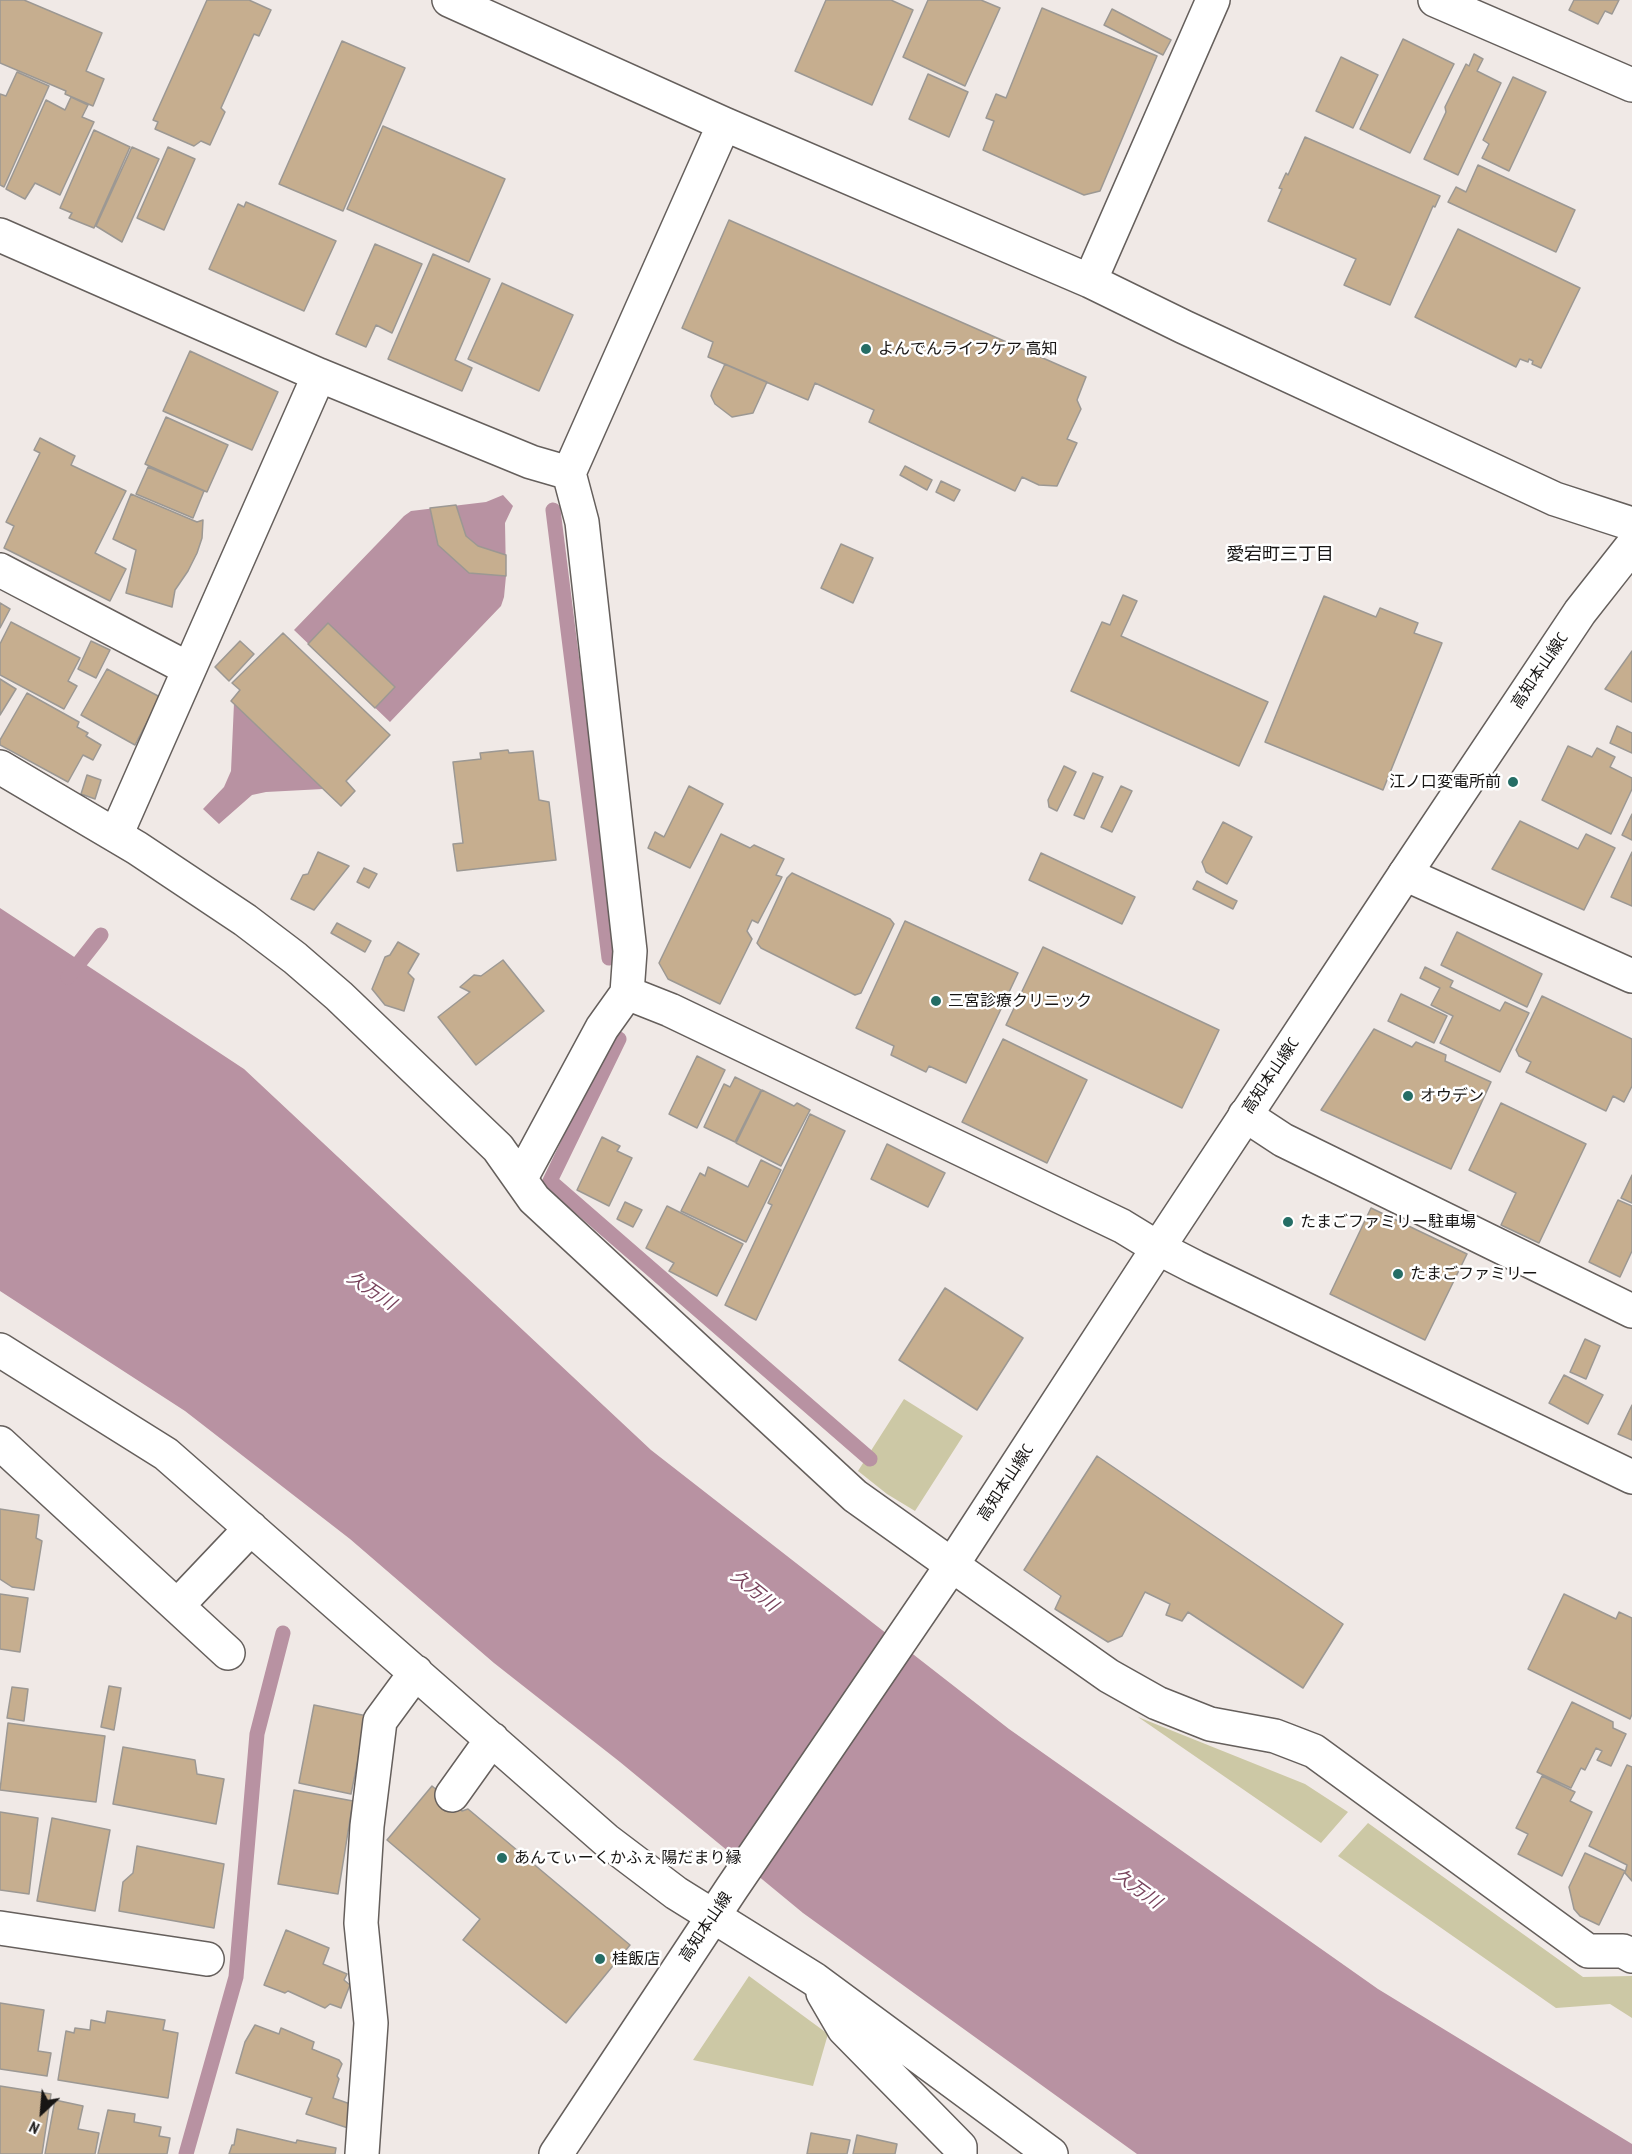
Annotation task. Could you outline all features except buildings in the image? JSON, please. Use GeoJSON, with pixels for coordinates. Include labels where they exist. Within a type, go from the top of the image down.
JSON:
{"type":"FeatureCollection","features":[{"type":"Feature","properties":{"kind":"street"},"geometry":{"type":"LineString","coordinates":[[449,0],[724,124],[1090,281],[1184,327],[1556,499],[1632,524]]}},
{"type":"Feature","properties":{"kind":"street"},"geometry":{"type":"LineString","coordinates":[[1090,281],[1213,0]]}},
{"type":"Feature","properties":{"kind":"street"},"geometry":{"type":"LineString","coordinates":[[1435,0],[1632,85]]}},
{"type":"Feature","properties":{"kind":"street"},"geometry":{"type":"LineString","coordinates":[[521,1178],[602,1028],[627,993],[630,951],[582,522],[569,473],[724,124]]}},
{"type":"Feature","properties":{"kind":"street"},"geometry":{"type":"LineString","coordinates":[[0,235],[319,375],[531,462],[569,473]]}},
{"type":"Feature","properties":{"kind":"street"},"geometry":{"type":"LineString","coordinates":[[116,836],[319,375]]}},
{"type":"Feature","properties":{"kind":"street","name":"高知本山線C"},"geometry":{"type":"LineString","coordinates":[[919,1612],[952,1565],[1245,1115],[1580,612],[1632,546]]}},
{"type":"Feature","properties":{"kind":"street"},"geometry":{"type":"LineString","coordinates":[[0,570],[189,669]]}},
{"type":"Feature","properties":{"kind":"street"},"geometry":{"type":"LineString","coordinates":[[0,767],[191,883],[295,958],[339,996],[498,1148],[534,1199],[855,1496],[1109,1676],[1157,1703],[1210,1724],[1275,1736],[1314,1751],[1588,1951],[1623,1952],[1632,1956]]}},
{"type":"Feature","properties":{"kind":"street"},"geometry":{"type":"LineString","coordinates":[[1405,874],[1632,976]]}},
{"type":"Feature","properties":{"kind":"street"},"geometry":{"type":"LineString","coordinates":[[627,993],[670,1010],[1122,1226],[1158,1248],[1352,1344],[1632,1477]]}},
{"type":"Feature","properties":{"kind":"street"},"geometry":{"type":"LineString","coordinates":[[1245,1115],[1283,1140],[1632,1311]]}},
{"type":"Feature","properties":{"kind":"street"},"geometry":{"type":"LineString","coordinates":[[0,1350],[166,1454],[606,1840],[676,1893],[814,1979],[1042,2150]]}},
{"type":"Feature","properties":{"kind":"street"},"geometry":{"type":"LineString","coordinates":[[0,1443],[228,1653]]}},
{"type":"Feature","properties":{"kind":"street"},"geometry":{"type":"LineString","coordinates":[[177,1606],[251,1528]]}},
{"type":"Feature","properties":{"kind":"street","name":"高知本山線"},"geometry":{"type":"LineString","coordinates":[[556,2154],[919,1612]]}},
{"type":"Feature","properties":{"kind":"street"},"geometry":{"type":"LineString","coordinates":[[362,2154],[371,2023],[361,1923],[367,1826],[380,1721],[416,1672]]}},
{"type":"Feature","properties":{"kind":"street"},"geometry":{"type":"LineString","coordinates":[[452,1795],[492,1739]]}},
{"type":"Feature","properties":{"kind":"street"},"geometry":{"type":"LineString","coordinates":[[0,1928],[207,1959]]}},
{"type":"Feature","properties":{"kind":"street"},"geometry":{"type":"LineString","coordinates":[[814,1979],[844,2029],[960,2147],[960,2154]]}},
{"type":"Feature","properties":{"kind":"shaded area"},"geometry":{"type":"Polygon","coordinates":[[[904,1399],[963,1436],[915,1511],[887,1494],[858,1471],[904,1399]]]}},
{"type":"Feature","properties":{"kind":"shaded area"},"geometry":{"type":"Polygon","coordinates":[[[1138,1717],[1305,1784],[1348,1812],[1321,1843],[1138,1717]]]}},
{"type":"Feature","properties":{"kind":"shaded area"},"geometry":{"type":"Polygon","coordinates":[[[1368,1823],[1583,1977],[1632,1976],[1632,2018],[1610,2004],[1556,2008],[1338,1856],[1368,1823]]]}},
{"type":"Feature","properties":{"kind":"shaded area"},"geometry":{"type":"Polygon","coordinates":[[[749,1976],[828,2034],[813,2086],[693,2060],[749,1976]]]}},
{"type":"Feature","properties":{"kind":"water"},"geometry":{"type":"Polygon","coordinates":[[[503,495],[513,506],[505,523],[506,576],[501,606],[390,722],[294,630],[411,511],[486,502],[503,495]]]}},
{"type":"Feature","properties":{"kind":"water"},"geometry":{"type":"Polygon","coordinates":[[[234,703],[323,789],[266,792],[252,795],[219,824],[203,809],[224,787],[231,771],[234,703]]]}},
{"type":"Feature","properties":{"kind":"water","name":"久万川"},"geometry":{"type":"Polygon","coordinates":[[[0,908],[244,1069],[651,1450],[1009,1729],[1378,1989],[1632,2144],[1632,2154],[1137,2154],[803,1913],[620,1762],[494,1663],[350,1539],[185,1411],[0,1291],[0,908]]]}},
{"type":"Feature","properties":{"kind":"waterway"},"geometry":{"type":"LineString","coordinates":[[553,510],[609,958]]}},
{"type":"Feature","properties":{"kind":"waterway"},"geometry":{"type":"LineString","coordinates":[[68,977],[101,935]]}},
{"type":"Feature","properties":{"kind":"waterway"},"geometry":{"type":"LineString","coordinates":[[619,1039],[550,1181],[870,1459]]}},
{"type":"Feature","properties":{"kind":"waterway"},"geometry":{"type":"LineString","coordinates":[[186,2154],[236,1977],[257,1734],[283,1633]]}},
{"type":"Feature","properties":{"kind":"place","name":"よんでんライフケア 高知"},"geometry":{"type":"Point","coordinates":[866,349]}},
{"type":"Feature","properties":{"kind":"place","name":"江ノ口変電所前"},"geometry":{"type":"Point","coordinates":[1513,782]}},
{"type":"Feature","properties":{"kind":"place","name":"三宮診療クリニック"},"geometry":{"type":"Point","coordinates":[936,1001]}},
{"type":"Feature","properties":{"kind":"place","name":"オウデン"},"geometry":{"type":"Point","coordinates":[1408,1096]}},
{"type":"Feature","properties":{"kind":"place","name":"たまごファミリー駐車場"},"geometry":{"type":"Point","coordinates":[1288,1222]}},
{"type":"Feature","properties":{"kind":"place","name":"たまごファミリー"},"geometry":{"type":"Point","coordinates":[1398,1274]}},
{"type":"Feature","properties":{"kind":"place","name":"あんてぃーくかふぇ 陽だまり縁"},"geometry":{"type":"Point","coordinates":[502,1858]}},
{"type":"Feature","properties":{"kind":"place","name":"桂飯店"},"geometry":{"type":"Point","coordinates":[600,1959]}},
{"type":"Feature","properties":{"kind":"district","name":"愛宕町三丁目"},"geometry":{"type":"Point","coordinates":[1280,555]}}]}
